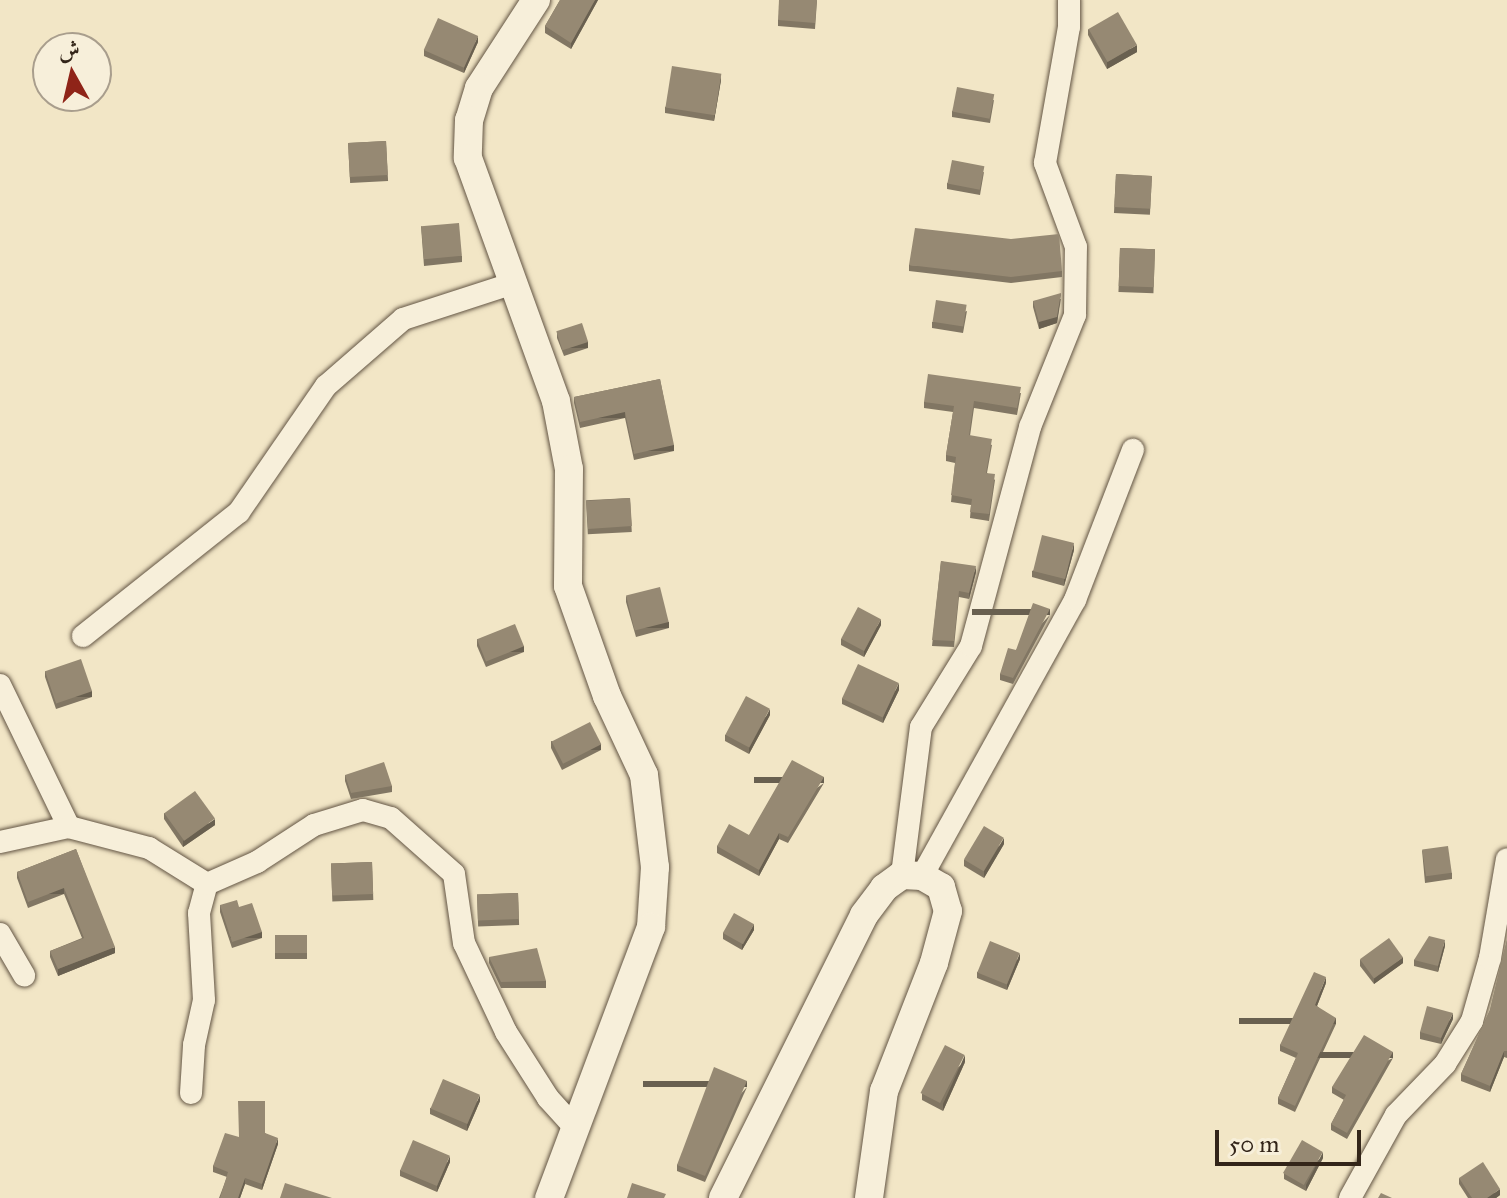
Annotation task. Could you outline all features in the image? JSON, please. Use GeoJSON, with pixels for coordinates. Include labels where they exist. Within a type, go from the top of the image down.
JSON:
{"type":"FeatureCollection","features":[{"type":"Feature","properties":{"kind":"street"},"geometry":{"type":"LineString","coordinates":[[536,0],[479,88],[469,120],[468,158],[540,347],[569,469],[568,586],[607,696],[644,775],[653,822],[651,927],[549,1198]]}},
{"type":"Feature","properties":{"kind":"street"},"geometry":{"type":"LineString","coordinates":[[912,876],[921,727],[971,646],[1030,427],[1075,315],[1076,247],[1045,163],[1069,27],[1069,0]]}},
{"type":"Feature","properties":{"kind":"street"},"geometry":{"type":"LineString","coordinates":[[83,636],[239,512],[326,386],[403,319],[514,283]]}},
{"type":"Feature","properties":{"kind":"street"},"geometry":{"type":"LineString","coordinates":[[723,1198],[864,915],[884,888],[912,876],[1075,600],[1133,450]]}},
{"type":"Feature","properties":{"kind":"street"},"geometry":{"type":"LineString","coordinates":[[0,685],[69,827]]}},
{"type":"Feature","properties":{"kind":"street"},"geometry":{"type":"LineString","coordinates":[[191,1093],[194,1045],[204,1000],[199,913],[207,884],[336,816],[363,810],[391,818],[454,874],[464,943],[506,1032],[548,1098],[577,1130]]}},
{"type":"Feature","properties":{"kind":"street"},"geometry":{"type":"LineString","coordinates":[[0,842],[69,827],[149,848],[207,884]]}},
{"type":"Feature","properties":{"kind":"street"},"geometry":{"type":"LineString","coordinates":[[1350,1198],[1396,1115],[1460,1046],[1472,1021],[1490,958],[1507,859]]}},
{"type":"Feature","properties":{"kind":"street"},"geometry":{"type":"LineString","coordinates":[[869,1198],[884,1091],[934,963],[948,911],[941,887],[912,876]]}},
{"type":"Feature","properties":{"kind":"street"},"geometry":{"type":"LineString","coordinates":[[0,934],[24,975]]}},
{"type":"Feature","properties":{"kind":"building"},"geometry":{"type":"Polygon","coordinates":[[[560,0],[595,0],[571,43],[545,26],[560,0]]]}},
{"type":"Feature","properties":{"kind":"building"},"geometry":{"type":"Polygon","coordinates":[[[779,0],[817,0],[815,23],[778,20],[779,0]]]}},
{"type":"Feature","properties":{"kind":"building"},"geometry":{"type":"Polygon","coordinates":[[[1118,12],[1137,45],[1108,62],[1089,29],[1118,12]]]}},
{"type":"Feature","properties":{"kind":"building"},"geometry":{"type":"Polygon","coordinates":[[[438,18],[478,36],[464,68],[424,50],[438,18]]]}},
{"type":"Feature","properties":{"kind":"building"},"geometry":{"type":"Polygon","coordinates":[[[672,66],[721,74],[715,115],[665,107],[672,66]]]}},
{"type":"Feature","properties":{"kind":"building"},"geometry":{"type":"Polygon","coordinates":[[[957,87],[994,94],[990,119],[952,112],[957,87]]]}},
{"type":"Feature","properties":{"kind":"building"},"geometry":{"type":"Polygon","coordinates":[[[386,141],[388,175],[350,177],[348,143],[386,141]]]}},
{"type":"Feature","properties":{"kind":"building"},"geometry":{"type":"Polygon","coordinates":[[[952,160],[984,166],[980,190],[947,184],[952,160]]]}},
{"type":"Feature","properties":{"kind":"building"},"geometry":{"type":"Polygon","coordinates":[[[1116,174],[1152,176],[1150,209],[1114,207],[1116,174]]]}},
{"type":"Feature","properties":{"kind":"building"},"geometry":{"type":"Polygon","coordinates":[[[459,223],[462,256],[424,259],[421,226],[459,223]]]}},
{"type":"Feature","properties":{"kind":"building"},"geometry":{"type":"Polygon","coordinates":[[[915,228],[1011,239],[1059,234],[1062,271],[1011,277],[909,265],[915,228]]]}},
{"type":"Feature","properties":{"kind":"building"},"geometry":{"type":"Polygon","coordinates":[[[1120,248],[1155,249],[1154,287],[1119,286],[1120,248]]]}},
{"type":"Feature","properties":{"kind":"building"},"geometry":{"type":"Polygon","coordinates":[[[1061,293],[1057,317],[1039,322],[1033,301],[1061,293]]]}},
{"type":"Feature","properties":{"kind":"building"},"geometry":{"type":"Polygon","coordinates":[[[936,300],[967,305],[963,327],[933,322],[936,300]]]}},
{"type":"Feature","properties":{"kind":"building"},"geometry":{"type":"Polygon","coordinates":[[[582,323],[588,342],[563,350],[556,331],[582,323]]]}},
{"type":"Feature","properties":{"kind":"building"},"geometry":{"type":"Polygon","coordinates":[[[928,374],[1021,387],[1017,408],[974,401],[969,435],[992,439],[986,473],[995,474],[989,514],[970,512],[972,499],[951,495],[956,457],[946,455],[954,406],[924,402],[928,374]]]}},
{"type":"Feature","properties":{"kind":"building"},"geometry":{"type":"Polygon","coordinates":[[[660,379],[674,445],[634,454],[625,412],[580,422],[574,397],[660,379]]]}},
{"type":"Feature","properties":{"kind":"building"},"geometry":{"type":"Polygon","coordinates":[[[630,498],[632,526],[588,529],[586,501],[630,498]]]}},
{"type":"Feature","properties":{"kind":"building"},"geometry":{"type":"Polygon","coordinates":[[[1042,535],[1074,543],[1065,579],[1033,571],[1042,535]]]}},
{"type":"Feature","properties":{"kind":"building"},"geometry":{"type":"Polygon","coordinates":[[[941,561],[976,566],[969,593],[959,591],[954,641],[932,640],[941,561]]]}},
{"type":"Feature","properties":{"kind":"building"},"geometry":{"type":"Polygon","coordinates":[[[660,587],[669,622],[635,630],[626,595],[660,587]]]}},
{"type":"Feature","properties":{"kind":"building"},"geometry":{"type":"Polygon","coordinates":[[[1033,603],[1050,609],[1013,678],[1000,674],[1008,648],[1016,650],[1033,603]]]}},
{"type":"Feature","properties":{"kind":"building"},"geometry":{"type":"Polygon","coordinates":[[[858,607],[881,619],[864,651],[841,639],[858,607]]]}},
{"type":"Feature","properties":{"kind":"building"},"geometry":{"type":"Polygon","coordinates":[[[515,624],[524,646],[486,662],[477,639],[515,624]]]}},
{"type":"Feature","properties":{"kind":"building"},"geometry":{"type":"Polygon","coordinates":[[[81,659],[92,691],[56,704],[45,671],[81,659]]]}},
{"type":"Feature","properties":{"kind":"building"},"geometry":{"type":"Polygon","coordinates":[[[858,664],[899,683],[883,717],[842,698],[858,664]]]}},
{"type":"Feature","properties":{"kind":"building"},"geometry":{"type":"Polygon","coordinates":[[[746,696],[770,709],[749,748],[725,735],[746,696]]]}},
{"type":"Feature","properties":{"kind":"building"},"geometry":{"type":"Polygon","coordinates":[[[590,722],[601,744],[563,764],[552,742],[590,722]]]}},
{"type":"Feature","properties":{"kind":"building"},"geometry":{"type":"Polygon","coordinates":[[[792,760],[824,777],[788,837],[779,833],[759,870],[717,846],[729,824],[749,835],[792,760]]]}},
{"type":"Feature","properties":{"kind":"building"},"geometry":{"type":"Polygon","coordinates":[[[384,762],[392,786],[351,793],[345,775],[384,762]]]}},
{"type":"Feature","properties":{"kind":"building"},"geometry":{"type":"Polygon","coordinates":[[[195,791],[215,819],[184,841],[164,813],[195,791]]]}},
{"type":"Feature","properties":{"kind":"building"},"geometry":{"type":"Polygon","coordinates":[[[984,826],[1004,838],[984,871],[964,859],[984,826]]]}},
{"type":"Feature","properties":{"kind":"building"},"geometry":{"type":"Polygon","coordinates":[[[1448,846],[1452,873],[1426,876],[1422,850],[1448,846]]]}},
{"type":"Feature","properties":{"kind":"building"},"geometry":{"type":"Polygon","coordinates":[[[76,849],[115,947],[58,969],[50,951],[84,938],[64,888],[28,902],[17,872],[76,849]]]}},
{"type":"Feature","properties":{"kind":"building"},"geometry":{"type":"Polygon","coordinates":[[[372,862],[373,894],[332,895],[331,863],[372,862]]]}},
{"type":"Feature","properties":{"kind":"building"},"geometry":{"type":"Polygon","coordinates":[[[518,893],[519,919],[478,920],[477,894],[518,893]]]}},
{"type":"Feature","properties":{"kind":"building"},"geometry":{"type":"Polygon","coordinates":[[[237,900],[239,907],[252,903],[262,932],[232,942],[220,905],[237,900]]]}},
{"type":"Feature","properties":{"kind":"building"},"geometry":{"type":"Polygon","coordinates":[[[734,913],[754,924],[743,944],[723,933],[734,913]]]}},
{"type":"Feature","properties":{"kind":"building"},"geometry":{"type":"Polygon","coordinates":[[[275,935],[307,935],[307,953],[275,953],[275,935]]]}},
{"type":"Feature","properties":{"kind":"building"},"geometry":{"type":"Polygon","coordinates":[[[1429,936],[1445,940],[1438,966],[1414,960],[1429,936]]]}},
{"type":"Feature","properties":{"kind":"building"},"geometry":{"type":"Polygon","coordinates":[[[1389,938],[1403,957],[1374,979],[1360,959],[1389,938]]]}},
{"type":"Feature","properties":{"kind":"building"},"geometry":{"type":"Polygon","coordinates":[[[1507,940],[1507,1051],[1504,1051],[1490,1086],[1461,1074],[1490,1010],[1507,940]]]}},
{"type":"Feature","properties":{"kind":"building"},"geometry":{"type":"Polygon","coordinates":[[[990,941],[1020,953],[1007,985],[977,973],[990,941]]]}},
{"type":"Feature","properties":{"kind":"building"},"geometry":{"type":"Polygon","coordinates":[[[537,948],[546,981],[501,982],[489,957],[537,948]]]}},
{"type":"Feature","properties":{"kind":"building"},"geometry":{"type":"Polygon","coordinates":[[[1314,972],[1326,977],[1315,1005],[1336,1018],[1295,1106],[1278,1098],[1298,1053],[1280,1045],[1314,972]]]}},
{"type":"Feature","properties":{"kind":"building"},"geometry":{"type":"Polygon","coordinates":[[[1427,1006],[1453,1013],[1441,1038],[1420,1032],[1427,1006]]]}},
{"type":"Feature","properties":{"kind":"building"},"geometry":{"type":"Polygon","coordinates":[[[1364,1035],[1393,1052],[1347,1133],[1331,1124],[1346,1095],[1332,1087],[1364,1035]]]}},
{"type":"Feature","properties":{"kind":"building"},"geometry":{"type":"Polygon","coordinates":[[[945,1045],[965,1055],[940,1103],[920,1093],[945,1045]]]}},
{"type":"Feature","properties":{"kind":"building"},"geometry":{"type":"Polygon","coordinates":[[[714,1067],[747,1081],[705,1176],[677,1165],[714,1067]]]}},
{"type":"Feature","properties":{"kind":"building"},"geometry":{"type":"Polygon","coordinates":[[[443,1079],[480,1095],[467,1124],[430,1108],[443,1079]]]}},
{"type":"Feature","properties":{"kind":"building"},"geometry":{"type":"Polygon","coordinates":[[[238,1101],[265,1101],[265,1133],[278,1138],[262,1184],[245,1178],[238,1198],[220,1198],[228,1172],[213,1166],[225,1133],[239,1137],[238,1101]]]}},
{"type":"Feature","properties":{"kind":"building"},"geometry":{"type":"Polygon","coordinates":[[[413,1140],[450,1156],[437,1186],[400,1170],[413,1140]]]}},
{"type":"Feature","properties":{"kind":"building"},"geometry":{"type":"Polygon","coordinates":[[[1302,1140],[1323,1152],[1304,1185],[1283,1173],[1302,1140]]]}},
{"type":"Feature","properties":{"kind":"building"},"geometry":{"type":"Polygon","coordinates":[[[1483,1162],[1500,1189],[1487,1198],[1472,1198],[1459,1178],[1483,1162]]]}},
{"type":"Feature","properties":{"kind":"building"},"geometry":{"type":"Polygon","coordinates":[[[285,1183],[332,1198],[280,1198],[285,1183]]]}},
{"type":"Feature","properties":{"kind":"building"},"geometry":{"type":"Polygon","coordinates":[[[632,1183],[666,1194],[664,1198],[627,1198],[632,1183]]]}}]}
